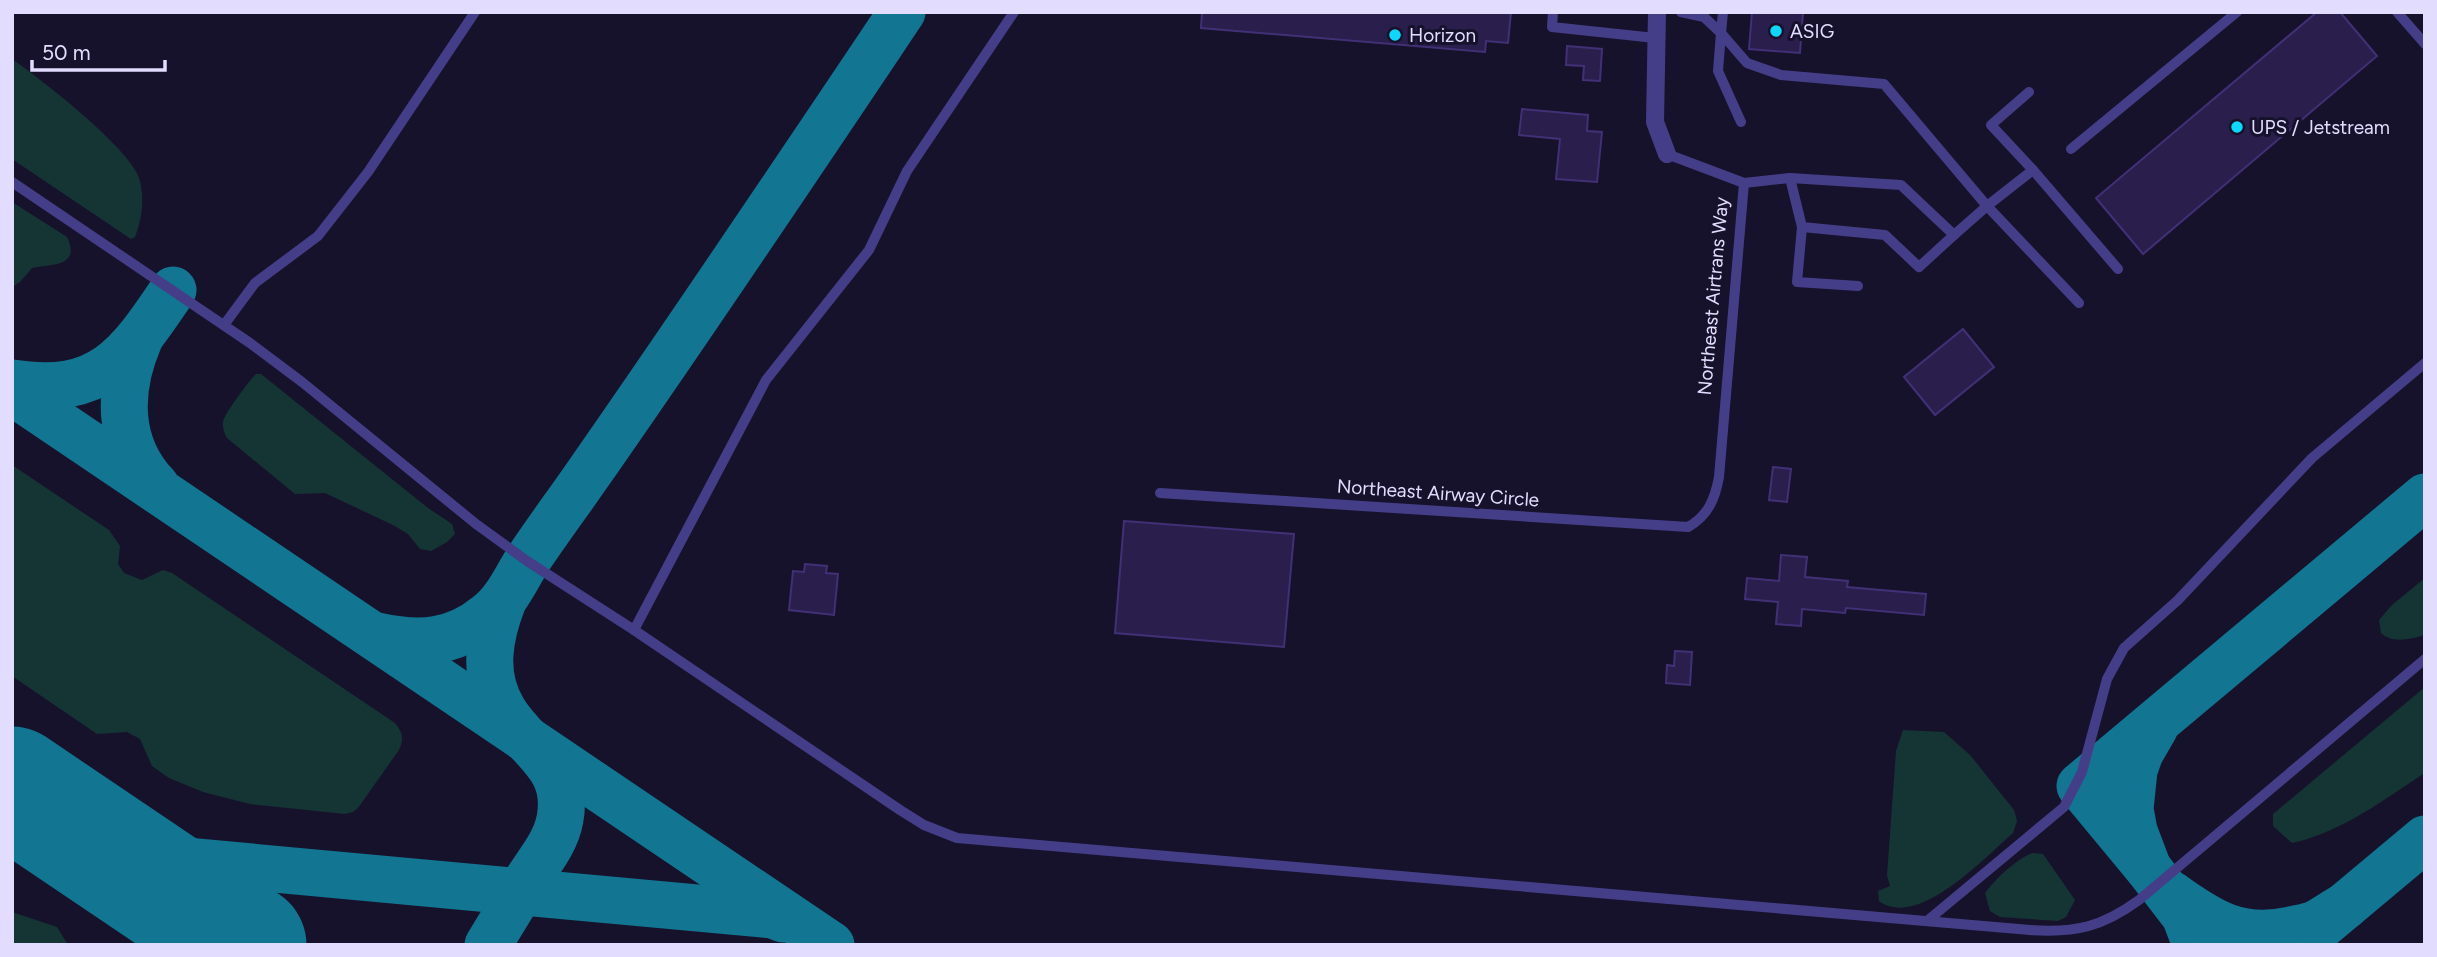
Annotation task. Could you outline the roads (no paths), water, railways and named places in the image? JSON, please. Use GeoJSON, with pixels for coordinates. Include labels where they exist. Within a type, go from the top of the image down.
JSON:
{"type":"FeatureCollection","features":[{"type":"Feature","properties":{"kind":"street","name":"Northeast Airtrans Way"},"geometry":{"type":"LineString","coordinates":[[1657,12],[1655,122],[1667,154]]}},
{"type":"Feature","properties":{"kind":"lane"},"geometry":{"type":"LineString","coordinates":[[224,325],[255,282],[318,236],[368,172],[475,12]]}},
{"type":"Feature","properties":{"kind":"lane"},"geometry":{"type":"LineString","coordinates":[[634,630],[766,380],[869,250],[907,171],[1014,12]]}},
{"type":"Feature","properties":{"kind":"lane"},"geometry":{"type":"LineString","coordinates":[[1553,12],[1552,27],[1655,38]]}},
{"type":"Feature","properties":{"kind":"lane"},"geometry":{"type":"LineString","coordinates":[[1681,12],[1704,17],[1747,63],[1781,75],[1884,84],[1987,206],[2078,303]]}},
{"type":"Feature","properties":{"kind":"lane"},"geometry":{"type":"LineString","coordinates":[[1723,12],[1718,71],[1741,122]]}},
{"type":"Feature","properties":{"kind":"lane"},"geometry":{"type":"LineString","coordinates":[[2071,149],[2237,12]]}},
{"type":"Feature","properties":{"kind":"lane"},"geometry":{"type":"LineString","coordinates":[[2397,12],[2425,44]]}},
{"type":"Feature","properties":{"kind":"lane"},"geometry":{"type":"LineString","coordinates":[[2028,92],[1991,125],[2118,269]]}},
{"type":"Feature","properties":{"kind":"lane","name":"Northeast Airtrans Way"},"geometry":{"type":"LineString","coordinates":[[1667,154],[1744,183],[1719,477],[1716,496],[1707,510]]}},
{"type":"Feature","properties":{"kind":"lane"},"geometry":{"type":"LineString","coordinates":[[1802,226],[1885,235],[1919,267],[1954,234],[2033,170]]}},
{"type":"Feature","properties":{"kind":"lane"},"geometry":{"type":"LineString","coordinates":[[1744,183],[1790,178],[1901,186],[1954,234]]}},
{"type":"Feature","properties":{"kind":"lane"},"geometry":{"type":"LineString","coordinates":[[1790,178],[1802,226],[1797,282],[1857,286]]}},
{"type":"Feature","properties":{"kind":"lane"},"geometry":{"type":"LineString","coordinates":[[12,182],[224,325],[302,382],[476,524],[527,561],[900,810],[924,825],[957,838],[2054,931],[2093,926],[2116,917],[2139,901],[2425,659]]}},
{"type":"Feature","properties":{"kind":"lane"},"geometry":{"type":"LineString","coordinates":[[1927,921],[2064,807],[2082,772],[2107,680],[2124,648],[2178,600],[2312,458],[2425,363]]}},
{"type":"Feature","properties":{"kind":"lane","name":"Northeast Airway Circle"},"geometry":{"type":"LineString","coordinates":[[1160,493],[1688,527],[1700,520],[1707,510]]}},
{"type":"Feature","properties":{"kind":"place","name":"ASIG"},"geometry":{"type":"Point","coordinates":[1776,31]}},
{"type":"Feature","properties":{"kind":"place","name":"Horizon"},"geometry":{"type":"Point","coordinates":[1395,35]}},
{"type":"Feature","properties":{"kind":"place","name":"UPS / Jetstream"},"geometry":{"type":"Point","coordinates":[2237,127]}}]}
